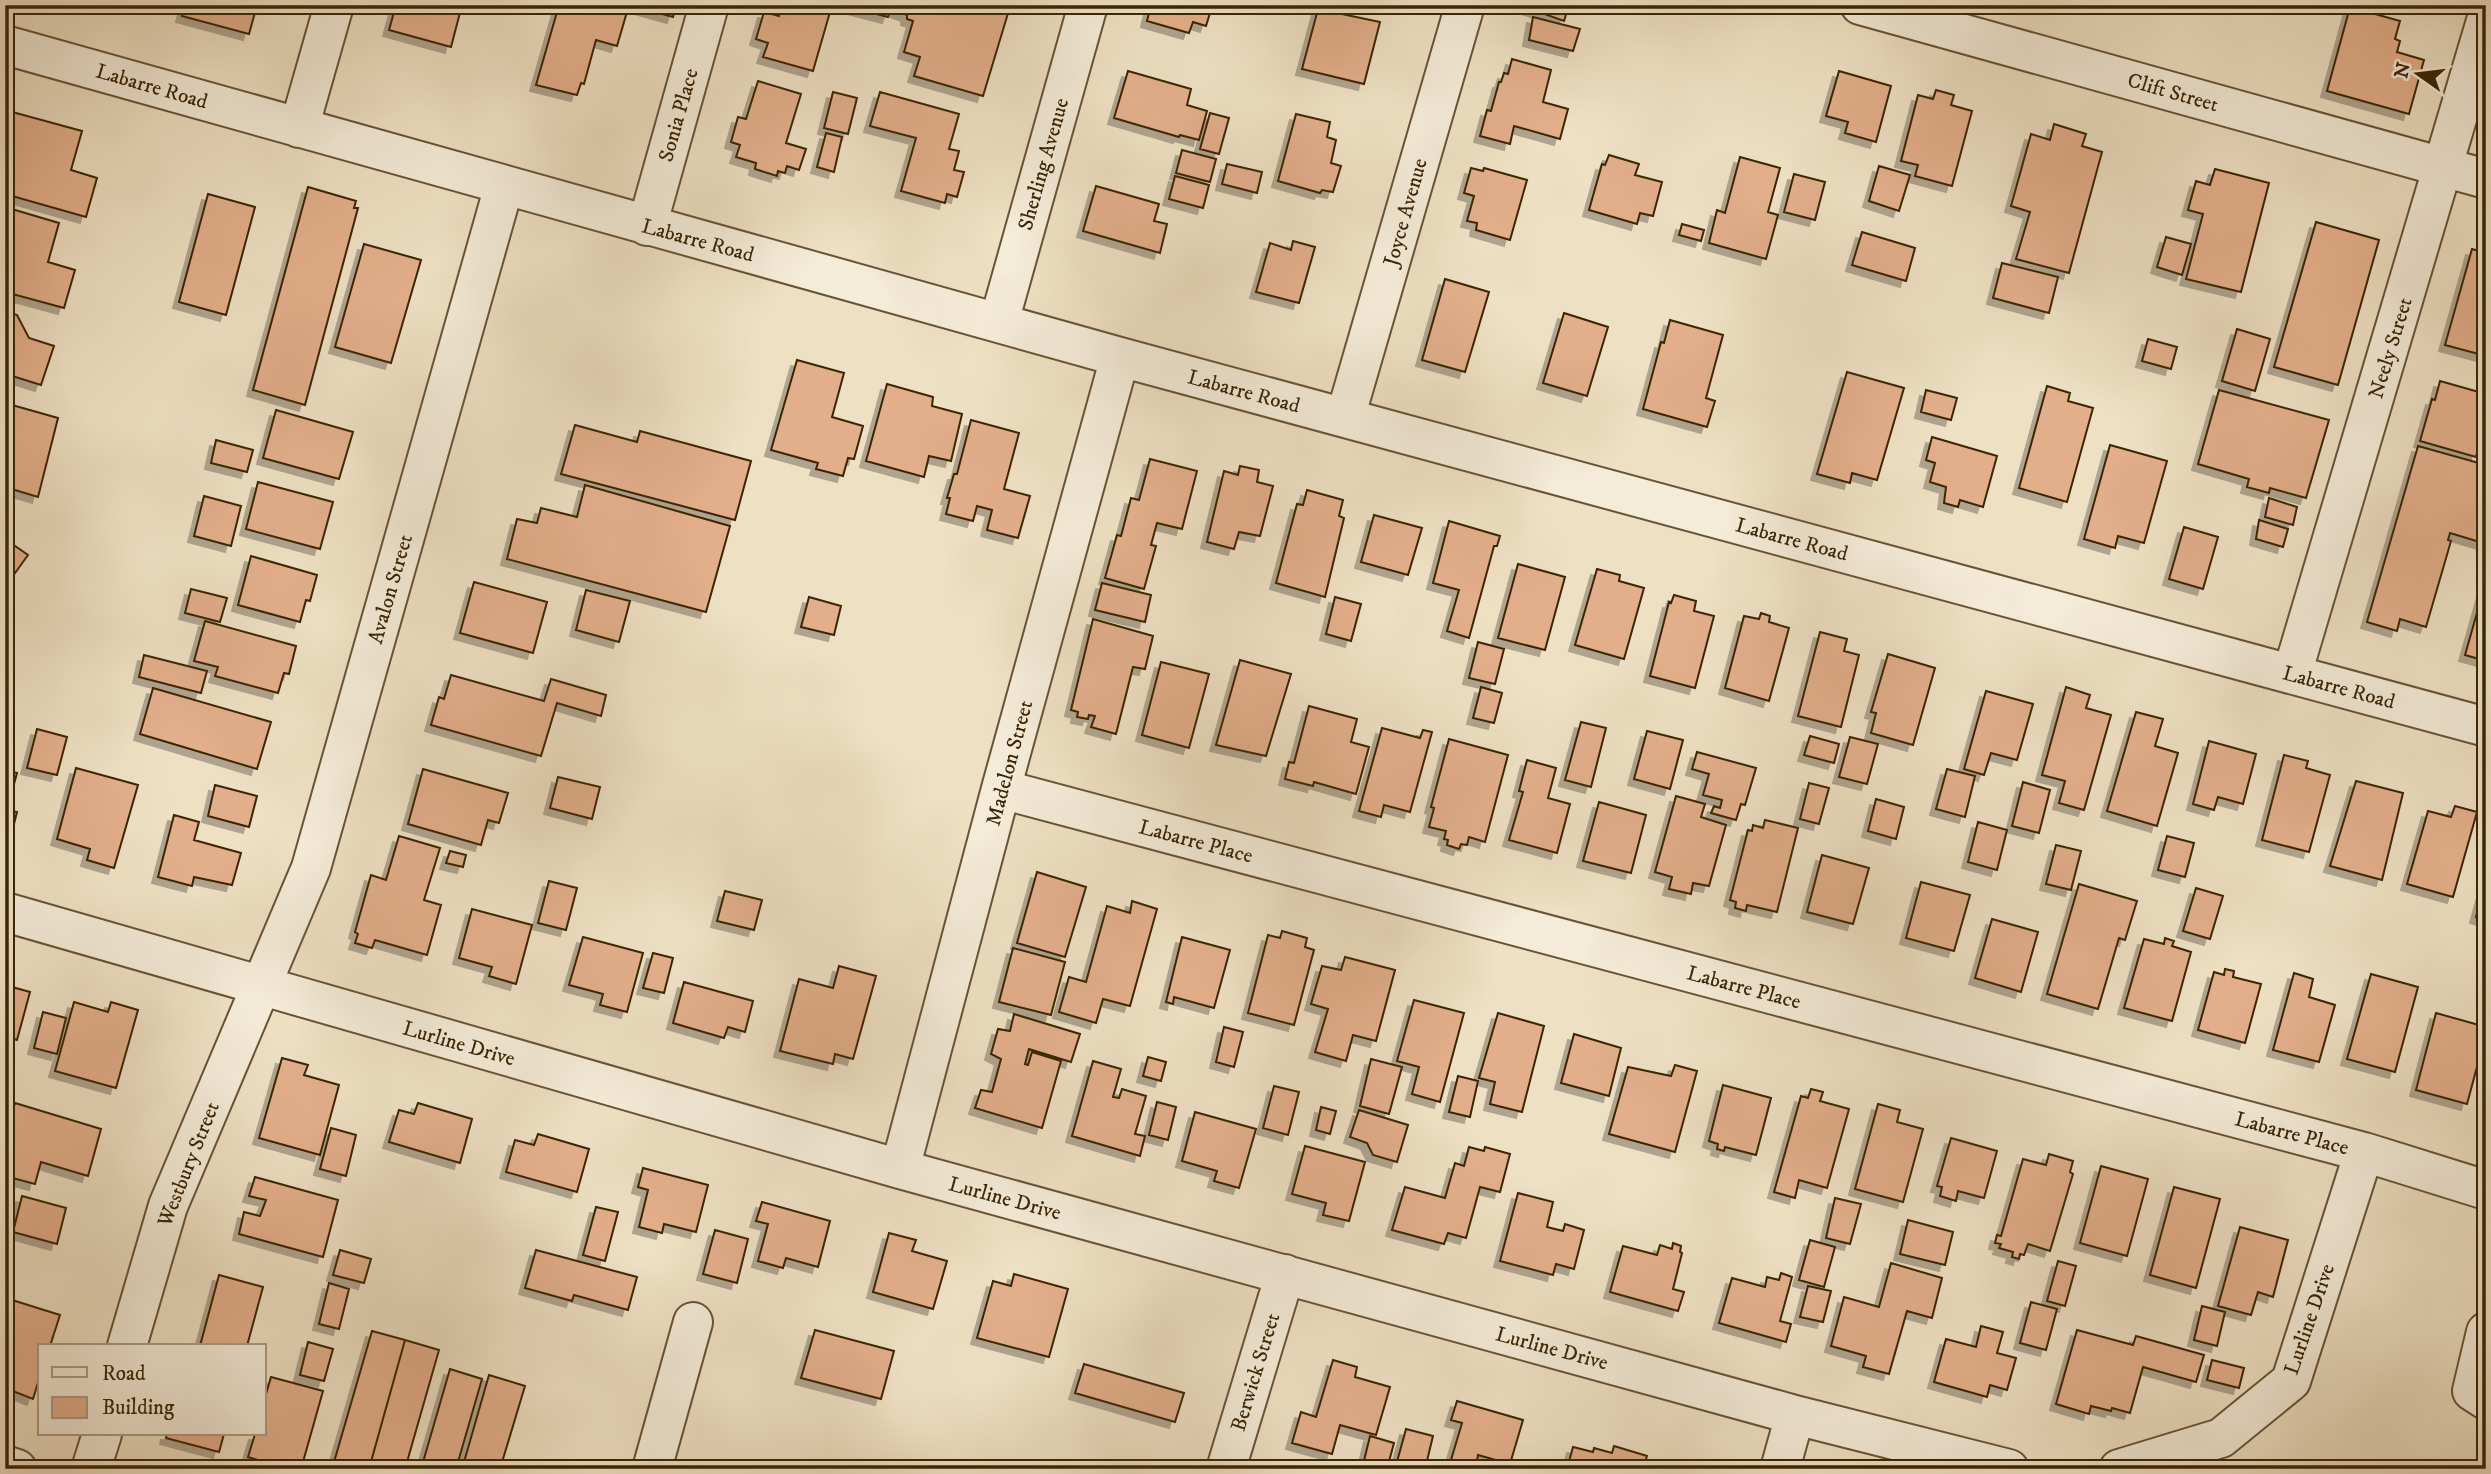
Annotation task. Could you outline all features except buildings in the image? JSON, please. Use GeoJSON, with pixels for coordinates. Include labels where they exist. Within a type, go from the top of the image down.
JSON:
{"type":"FeatureCollection","features":[{"type":"Feature","properties":{"kind":"street"},"geometry":{"type":"LineString","coordinates":[[299,128],[334,5]]}},
{"type":"Feature","properties":{"kind":"street","name":"Sonia Place"},"geometry":{"type":"LineString","coordinates":[[647,226],[709,5]]}},
{"type":"Feature","properties":{"kind":"street","name":"Sherling Avenue"},"geometry":{"type":"LineString","coordinates":[[999,323],[1088,5]]}},
{"type":"Feature","properties":{"kind":"street","name":"Joyce Avenue"},"geometry":{"type":"LineString","coordinates":[[1345,418],[1465,5]]}},
{"type":"Feature","properties":{"kind":"street","name":"Clift Street"},"geometry":{"type":"LineString","coordinates":[[1860,5],[1925,14],[2486,178]]}},
{"type":"Feature","properties":{"kind":"street","name":"Neely Street"},"geometry":{"type":"LineString","coordinates":[[2292,674],[2486,21]]}},
{"type":"Feature","properties":{"kind":"street","name":"Labarre Road"},"geometry":{"type":"LineString","coordinates":[[5,45],[1120,357],[2486,727]]}},
{"type":"Feature","properties":{"kind":"street","name":"Avalon Street"},"geometry":{"type":"LineString","coordinates":[[261,987],[311,869],[504,186]]}},
{"type":"Feature","properties":{"kind":"street","name":"Madelon Street"},"geometry":{"type":"LineString","coordinates":[[900,1169],[1120,357]]}},
{"type":"Feature","properties":{"kind":"street","name":"Labarre Place"},"geometry":{"type":"LineString","coordinates":[[1001,789],[2364,1152],[2486,1190]]}},
{"type":"Feature","properties":{"kind":"street","name":"Lurline Drive"},"geometry":{"type":"LineString","coordinates":[[5,912],[900,1169],[1795,1415],[2009,1469]]}},
{"type":"Feature","properties":{"kind":"street","name":"Westbury Street"},"geometry":{"type":"LineString","coordinates":[[128,1344],[168,1206],[261,987]]}},
{"type":"Feature","properties":{"kind":"street","name":"Lurline Drive"},"geometry":{"type":"LineString","coordinates":[[2119,1469],[2221,1438],[2291,1381],[2364,1152]]}},
{"type":"Feature","properties":{"kind":"street","name":"Berwick Street"},"geometry":{"type":"LineString","coordinates":[[1226,1469],[1285,1274]]}},
{"type":"Feature","properties":{"kind":"street"},"geometry":{"type":"LineString","coordinates":[[652,1469],[693,1322]]}},
{"type":"Feature","properties":{"kind":"street"},"geometry":{"type":"LineString","coordinates":[[2486,1332],[2472,1391],[2486,1399]]}},
{"type":"Feature","properties":{"kind":"street"},"geometry":{"type":"LineString","coordinates":[[1780,1469],[1795,1415]]}},
{"type":"Feature","properties":{"kind":"street"},"geometry":{"type":"LineString","coordinates":[[91,1469],[101,1436]]}},
{"type":"Feature","properties":{"kind":"street"},"geometry":{"type":"LineString","coordinates":[[5,1465],[17,1469]]}}]}
